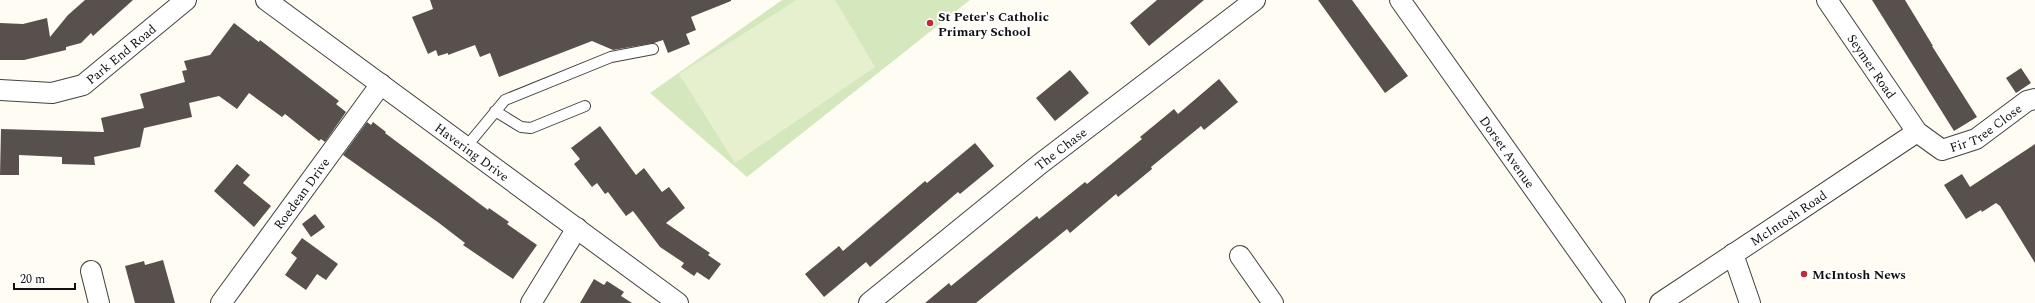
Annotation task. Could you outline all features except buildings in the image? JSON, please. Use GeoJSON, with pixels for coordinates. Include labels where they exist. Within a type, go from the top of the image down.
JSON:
{"type":"FeatureCollection","features":[{"type":"Feature","properties":{"kind":"street","name":"Park End Road"},"geometry":{"type":"LineString","coordinates":[[0,90],[52,93],[83,85],[186,0]]}},
{"type":"Feature","properties":{"kind":"street","name":"Havering Drive"},"geometry":{"type":"LineString","coordinates":[[266,0],[678,303]]}},
{"type":"Feature","properties":{"kind":"street","name":"The Chase"},"geometry":{"type":"LineString","coordinates":[[870,303],[1040,164],[1255,0]]}},
{"type":"Feature","properties":{"kind":"street","name":"Dorset Avenue"},"geometry":{"type":"LineString","coordinates":[[1400,0],[1615,303]]}},
{"type":"Feature","properties":{"kind":"street","name":"Seymer Road"},"geometry":{"type":"LineString","coordinates":[[1827,0],[1917,132]]}},
{"type":"Feature","properties":{"kind":"street","name":"Roedean Drive"},"geometry":{"type":"LineString","coordinates":[[221,303],[381,84]]}},
{"type":"Feature","properties":{"kind":"street","name":"Fir Tree Close"},"geometry":{"type":"LineString","coordinates":[[1917,132],[1942,150],[1976,139],[2027,101],[2034,99]]}},
{"type":"Feature","properties":{"kind":"street","name":"McIntosh Road"},"geometry":{"type":"LineString","coordinates":[[1660,303],[1917,132]]}},
{"type":"Feature","properties":{"kind":"street"},"geometry":{"type":"LineString","coordinates":[[531,303],[577,228]]}},
{"type":"Feature","properties":{"kind":"street"},"geometry":{"type":"LineString","coordinates":[[1733,254],[1750,303]]}},
{"type":"Feature","properties":{"kind":"street"},"geometry":{"type":"LineString","coordinates":[[1240,256],[1273,303]]}},
{"type":"Feature","properties":{"kind":"street"},"geometry":{"type":"LineString","coordinates":[[91,271],[99,303]]}},
{"type":"Feature","properties":{"kind":"lane"},"geometry":{"type":"LineString","coordinates":[[466,147],[505,100],[611,57],[653,49]]}},
{"type":"Feature","properties":{"kind":"lane"},"geometry":{"type":"LineString","coordinates":[[495,111],[521,127],[531,128],[586,106]]}},
{"type":"Feature","properties":{"kind":"green space"},"geometry":{"type":"Polygon","coordinates":[[[782,0],[970,0],[747,177],[650,93],[782,0]]]}},
{"type":"Feature","properties":{"kind":"green space"},"geometry":{"type":"Polygon","coordinates":[[[797,0],[835,0],[875,67],[735,163],[679,74],[797,0]]]}},
{"type":"Feature","properties":{"kind":"place","name":"St Peter's Catholic Primary School"},"geometry":{"type":"Point","coordinates":[930,23]}},
{"type":"Feature","properties":{"kind":"place","name":"McIntosh News"},"geometry":{"type":"Point","coordinates":[1804,274]}}]}
